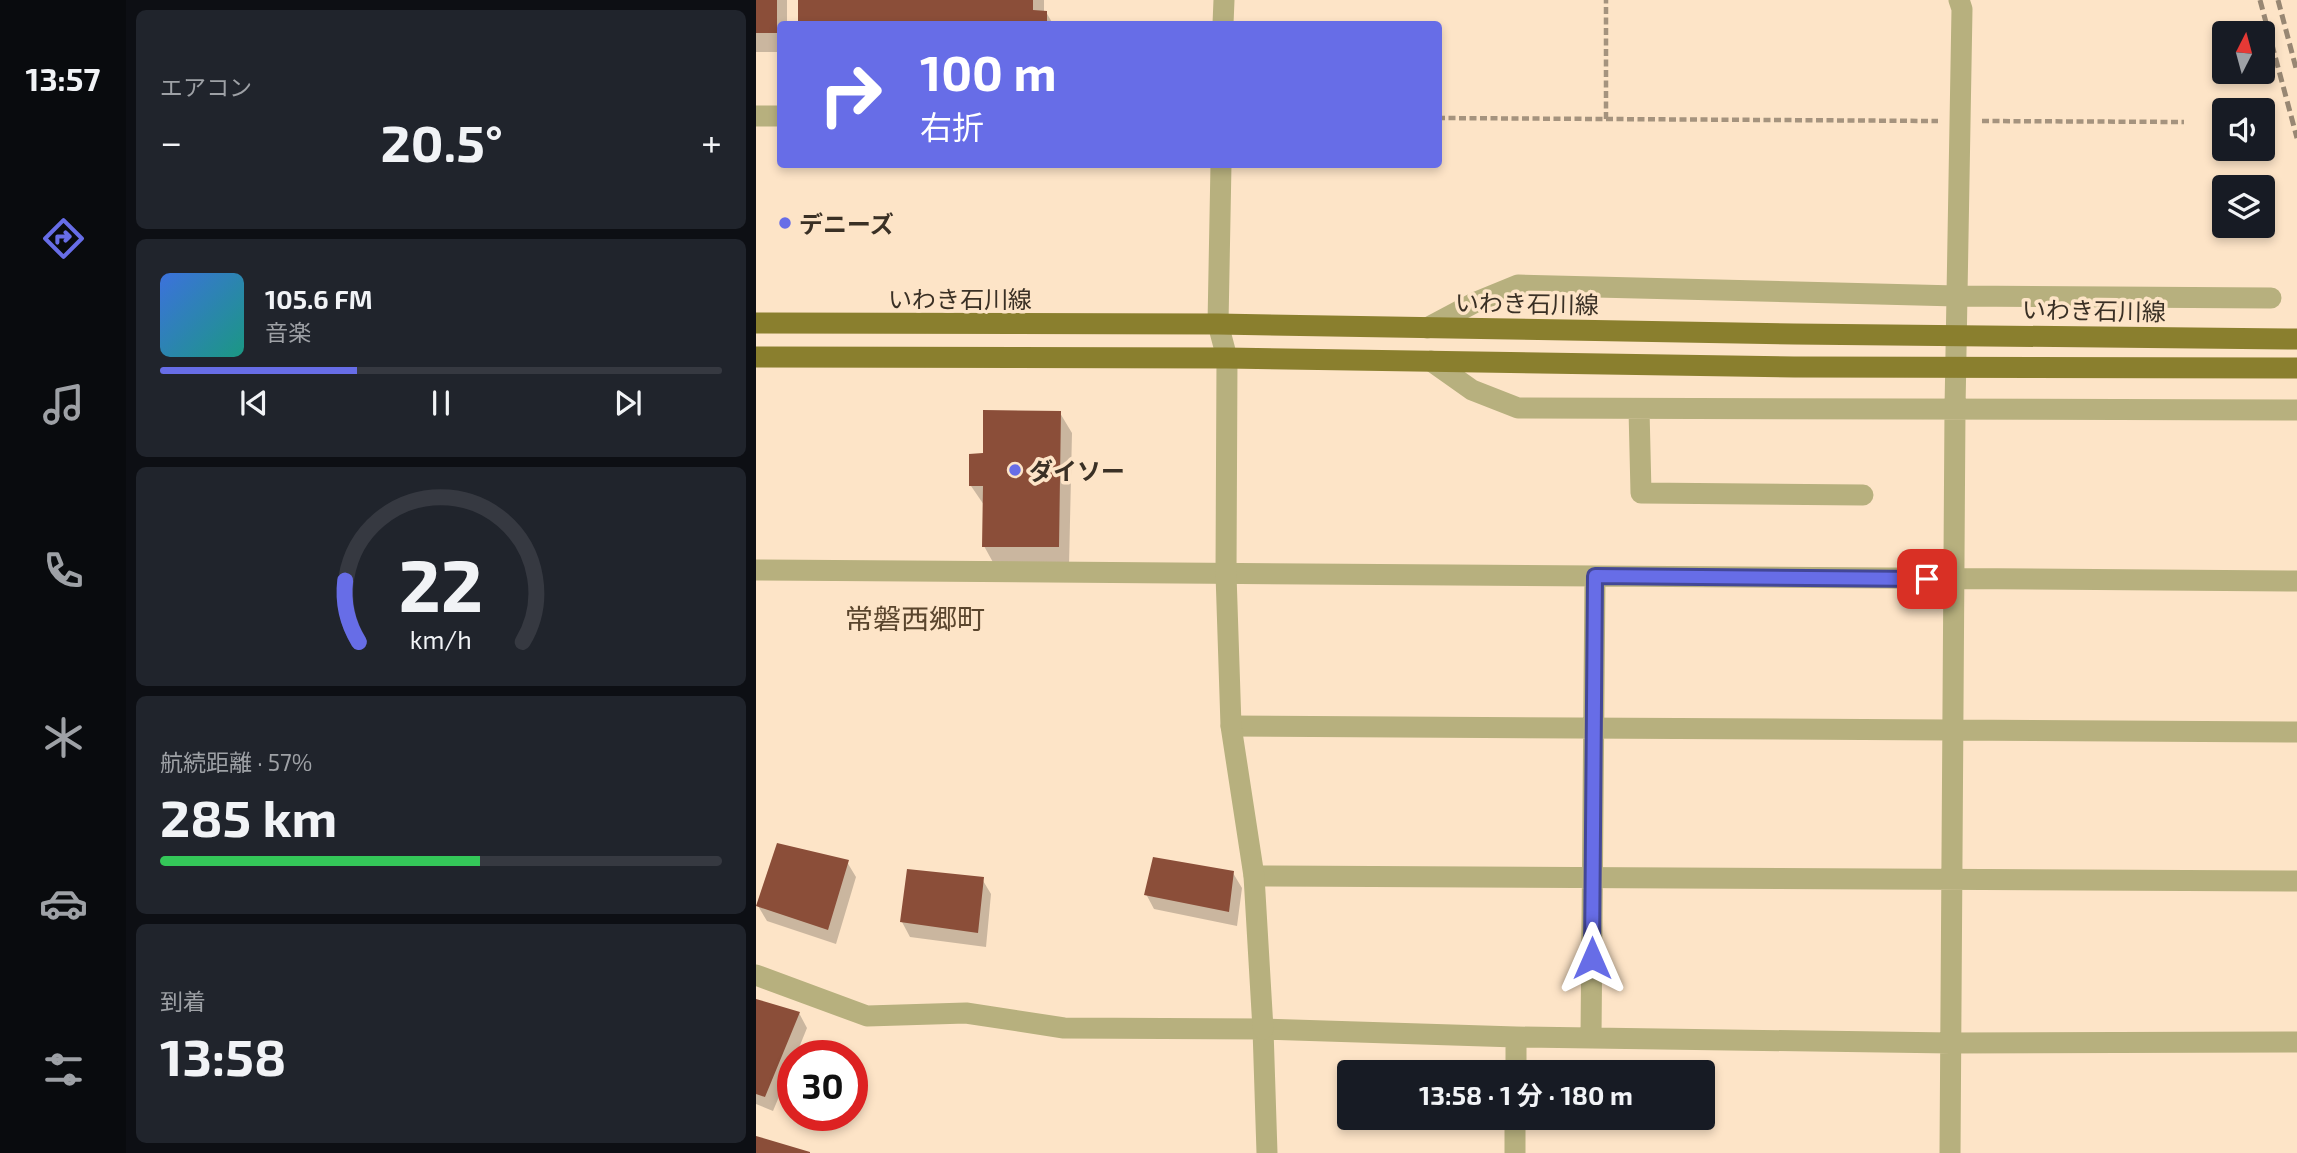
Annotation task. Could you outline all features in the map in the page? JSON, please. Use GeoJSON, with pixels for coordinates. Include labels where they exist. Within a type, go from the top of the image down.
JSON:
{"type":"FeatureCollection","features":[{"type":"Feature","properties":{"kind":"main road","name":"いわき石川線"},"geometry":{"type":"LineString","coordinates":[[756,323],[1219,324],[2297,339]]}},
{"type":"Feature","properties":{"kind":"main road"},"geometry":{"type":"LineString","coordinates":[[756,357],[1227,358],[1794,367],[2297,368]]}},
{"type":"Feature","properties":{"kind":"street"},"geometry":{"type":"LineString","coordinates":[[1223,21],[1224,0]]}},
{"type":"Feature","properties":{"kind":"street"},"geometry":{"type":"LineString","coordinates":[[1950,1153],[1955,408],[1962,9],[1959,0]]}},
{"type":"Feature","properties":{"kind":"street"},"geometry":{"type":"LineString","coordinates":[[756,116],[777,116]]}},
{"type":"Feature","properties":{"kind":"street"},"geometry":{"type":"LineString","coordinates":[[1221,168],[1219,324],[1227,358],[1226,574],[1231,726],[1254,876],[1267,1153]]}},
{"type":"Feature","properties":{"kind":"street"},"geometry":{"type":"LineString","coordinates":[[1427,328],[1474,303],[1518,285],[1957,296],[2271,298]]}},
{"type":"Feature","properties":{"kind":"street"},"geometry":{"type":"LineString","coordinates":[[1431,361],[1472,390],[1518,408],[2297,410]]}},
{"type":"Feature","properties":{"kind":"street"},"geometry":{"type":"LineString","coordinates":[[1639,409],[1641,493],[1863,495]]}},
{"type":"Feature","properties":{"kind":"street"},"geometry":{"type":"LineString","coordinates":[[756,570],[2297,581]]}},
{"type":"Feature","properties":{"kind":"street"},"geometry":{"type":"LineString","coordinates":[[1591,1038],[1595,576]]}},
{"type":"Feature","properties":{"kind":"street"},"geometry":{"type":"LineString","coordinates":[[1231,726],[2297,732]]}},
{"type":"Feature","properties":{"kind":"street"},"geometry":{"type":"LineString","coordinates":[[1254,876],[2297,881]]}},
{"type":"Feature","properties":{"kind":"street"},"geometry":{"type":"LineString","coordinates":[[756,975],[867,1016],[967,1013],[1001,1016],[1064,1028],[1263,1029],[1516,1037],[1951,1043],[2297,1042]]}},
{"type":"Feature","properties":{"kind":"street"},"geometry":{"type":"LineString","coordinates":[[1516,1037],[1516,1060]]}},
{"type":"Feature","properties":{"kind":"street"},"geometry":{"type":"LineString","coordinates":[[1515,1130],[1515,1153]]}},
{"type":"Feature","properties":{"kind":"path"},"geometry":{"type":"LineString","coordinates":[[1606,0],[1606,119]]}},
{"type":"Feature","properties":{"kind":"path"},"geometry":{"type":"LineString","coordinates":[[1442,118],[2184,122]]}},
{"type":"Feature","properties":{"kind":"building"},"geometry":{"type":"Polygon","coordinates":[[[756,0],[777,0],[777,33],[756,33],[756,0]]]}},
{"type":"Feature","properties":{"kind":"building"},"geometry":{"type":"Polygon","coordinates":[[[798,0],[1033,0],[1033,10],[1047,11],[1047,21],[798,21],[798,0]]]}},
{"type":"Feature","properties":{"kind":"building","name":"ダイソー"},"geometry":{"type":"Polygon","coordinates":[[[983,410],[1061,411],[1059,547],[982,547],[983,486],[969,486],[969,454],[983,453],[983,410]]]}},
{"type":"Feature","properties":{"kind":"building"},"geometry":{"type":"Polygon","coordinates":[[[777,843],[849,860],[828,930],[756,906],[777,843]]]}},
{"type":"Feature","properties":{"kind":"building"},"geometry":{"type":"Polygon","coordinates":[[[1153,857],[1234,871],[1229,912],[1144,895],[1153,857]]]}},
{"type":"Feature","properties":{"kind":"building"},"geometry":{"type":"Polygon","coordinates":[[[907,869],[984,877],[978,933],[900,922],[907,869]]]}},
{"type":"Feature","properties":{"kind":"building"},"geometry":{"type":"Polygon","coordinates":[[[756,999],[800,1012],[788,1040],[777,1040],[777,1068],[765,1097],[756,1094],[756,999]]]}},
{"type":"Feature","properties":{"kind":"building"},"geometry":{"type":"Polygon","coordinates":[[[756,1136],[810,1152],[810,1153],[756,1153],[756,1136]]]}},
{"type":"Feature","properties":{"kind":"railway"},"geometry":{"type":"LineString","coordinates":[[2260,0],[2297,138]]}},
{"type":"Feature","properties":{"kind":"railway"},"geometry":{"type":"LineString","coordinates":[[2278,0],[2297,72]]}},
{"type":"Feature","properties":{"kind":"place","name":"デニーズ"},"geometry":{"type":"Point","coordinates":[785,223]}},
{"type":"Feature","properties":{"kind":"place","name":"ダイソー"},"geometry":{"type":"Point","coordinates":[1015,470]}},
{"type":"Feature","properties":{"kind":"district","name":"常磐西郷町"},"geometry":{"type":"Point","coordinates":[915,618]}},
{"type":"Feature","properties":{"kind":"route"},"geometry":{"type":"LineString","coordinates":[[1592,958],[1595,576],[1927,579]]}}]}
